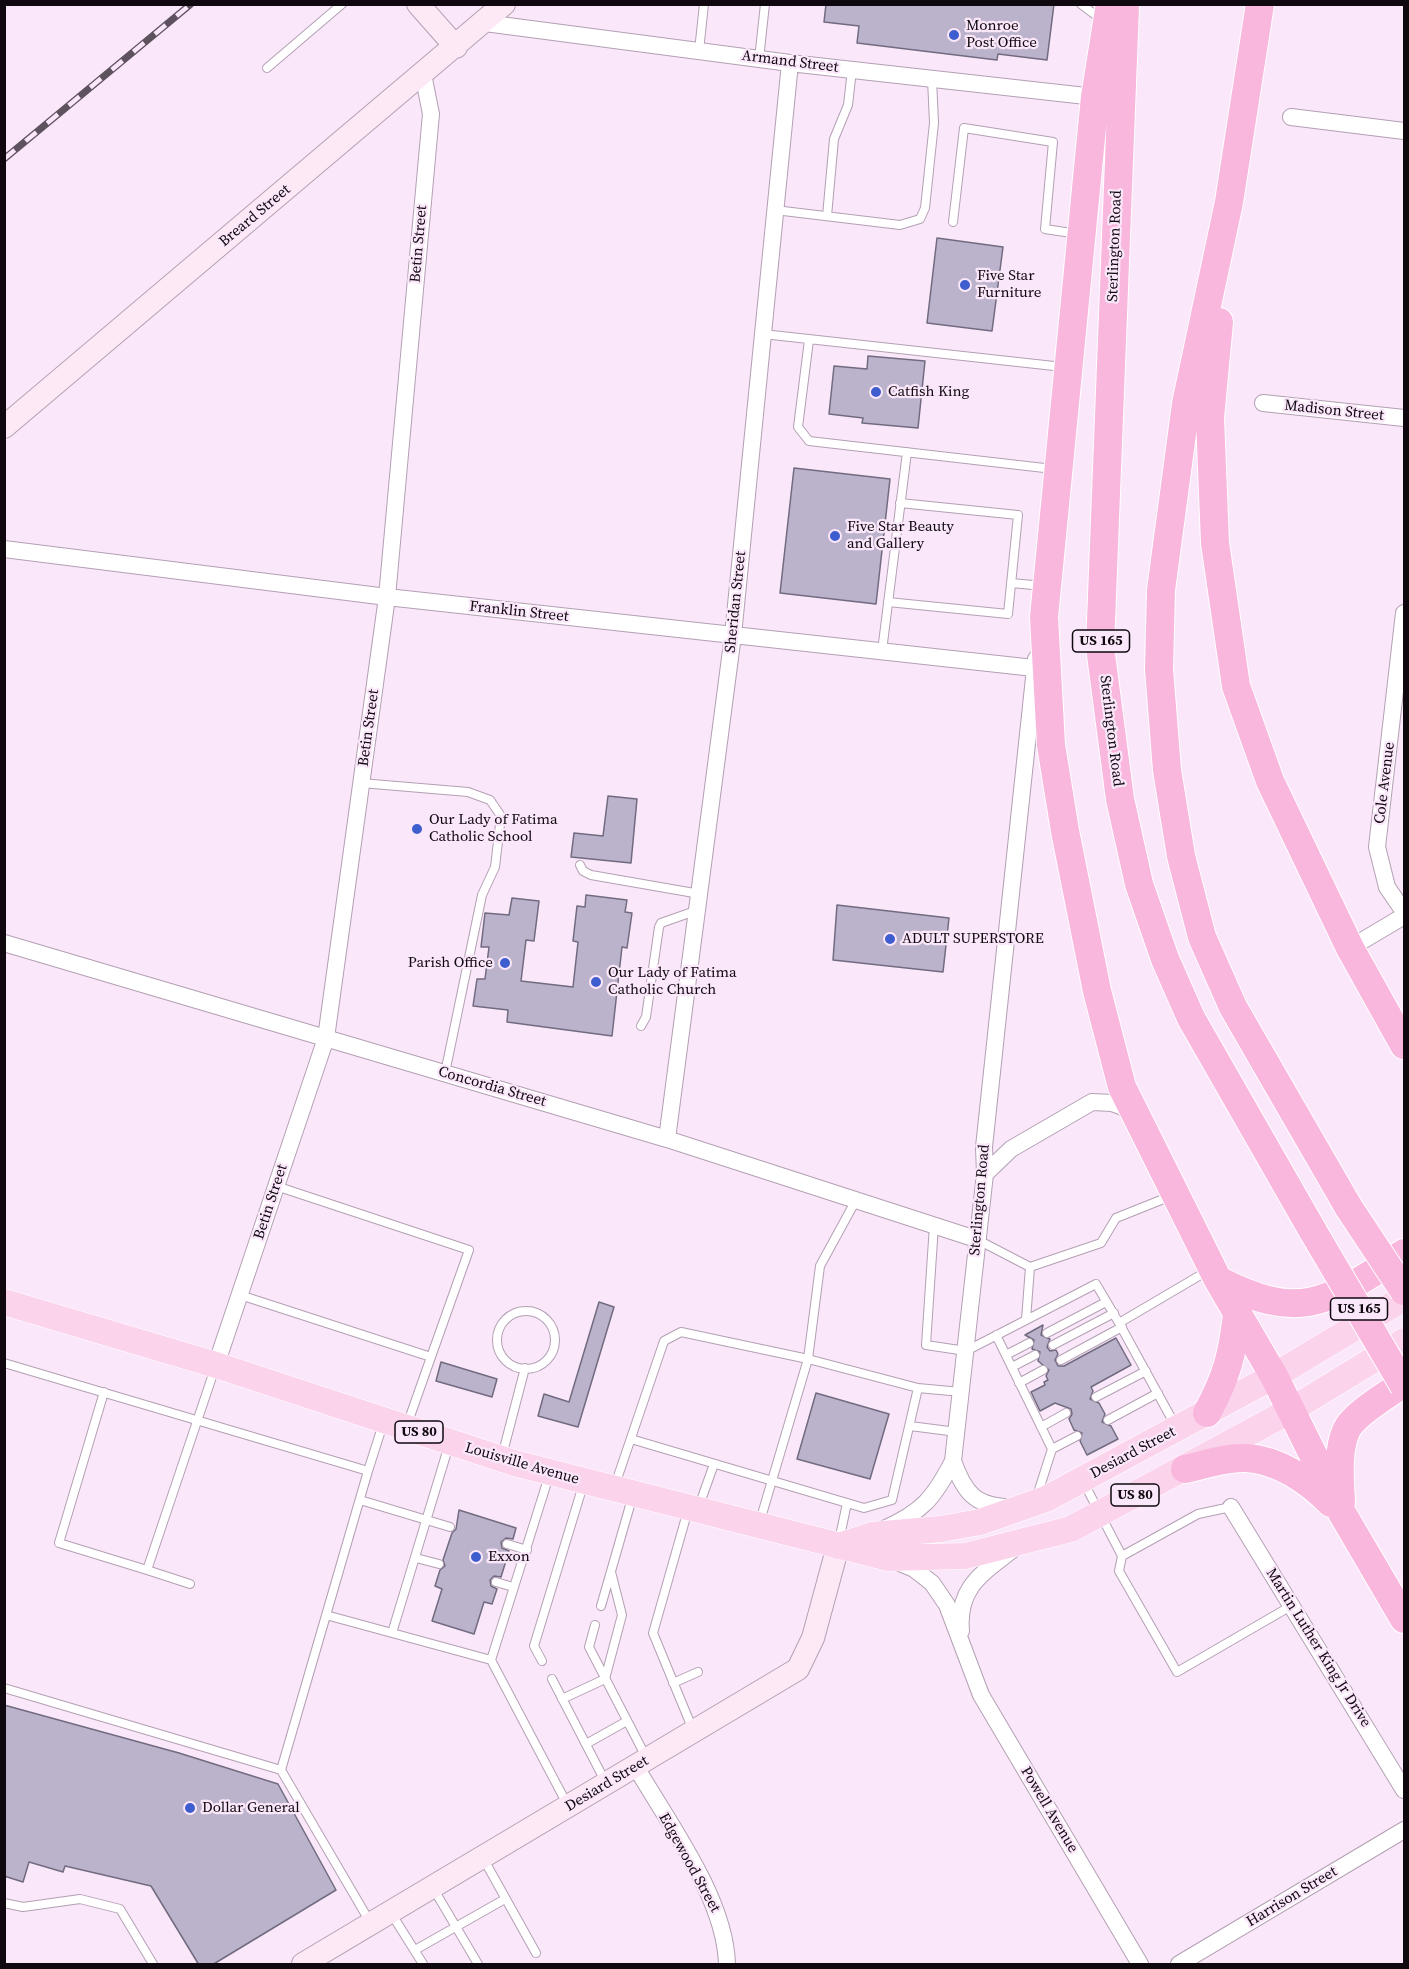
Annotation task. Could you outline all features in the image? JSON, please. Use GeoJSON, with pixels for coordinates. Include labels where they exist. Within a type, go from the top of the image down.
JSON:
{"type":"FeatureCollection","features":[{"type":"Feature","properties":{"kind":"highway","name":"US 165"},"geometry":{"type":"LineString","coordinates":[[1260,4],[1229,202],[1186,404],[1161,591],[1159,669],[1167,770],[1181,856],[1202,937],[1233,1007],[1349,1208],[1404,1291]]}},
{"type":"Feature","properties":{"kind":"highway"},"geometry":{"type":"LineString","coordinates":[[1114,10],[1095,98],[1044,617],[1052,756],[1088,945],[1114,1064],[1137,1123],[1237,1315],[1274,1376],[1341,1513],[1404,1619]]}},
{"type":"Feature","properties":{"kind":"highway","name":"Sterlington Road"},"geometry":{"type":"LineString","coordinates":[[1114,10],[1100,647],[1120,799],[1139,884],[1165,959],[1191,1018],[1314,1233],[1404,1384]]}},
{"type":"Feature","properties":{"kind":"highway"},"geometry":{"type":"LineString","coordinates":[[1229,202],[1210,418],[1215,543],[1236,686],[1270,782],[1350,948],[1404,1045]]}},
{"type":"Feature","properties":{"kind":"highway"},"geometry":{"type":"LineString","coordinates":[[1215,1274],[1250,1297],[1282,1304],[1304,1304],[1323,1299],[1364,1278],[1404,1253]]}},
{"type":"Feature","properties":{"kind":"highway"},"geometry":{"type":"LineString","coordinates":[[1207,1413],[1224,1382],[1231,1360],[1237,1315]]}},
{"type":"Feature","properties":{"kind":"highway"},"geometry":{"type":"LineString","coordinates":[[1341,1513],[1340,1461],[1346,1430],[1361,1414],[1404,1384]]}},
{"type":"Feature","properties":{"kind":"highway"},"geometry":{"type":"LineString","coordinates":[[1185,1469],[1245,1458],[1273,1465],[1308,1481],[1341,1513]]}},
{"type":"Feature","properties":{"kind":"main road","name":"Desiard Street"},"geometry":{"type":"LineString","coordinates":[[838,1546],[872,1535],[941,1529],[980,1522],[1029,1505],[1082,1480],[1207,1413],[1274,1376],[1404,1298]]}},
{"type":"Feature","properties":{"kind":"main road","name":"Louisville Avenue"},"geometry":{"type":"LineString","coordinates":[[4,1302],[216,1365],[501,1459],[838,1546]]}},
{"type":"Feature","properties":{"kind":"main road","name":"US 80"},"geometry":{"type":"LineString","coordinates":[[838,1546],[888,1558],[965,1556],[1071,1529],[1291,1410],[1404,1341]]}},
{"type":"Feature","properties":{"kind":"street"},"geometry":{"type":"LineString","coordinates":[[418,4],[456,47]]}},
{"type":"Feature","properties":{"kind":"street","name":"Breard Street"},"geometry":{"type":"LineString","coordinates":[[4,427],[456,47],[504,4]]}},
{"type":"Feature","properties":{"kind":"street","name":"Armand Street"},"geometry":{"type":"LineString","coordinates":[[484,23],[790,63],[1095,98]]}},
{"type":"Feature","properties":{"kind":"street","name":"Sheridan Street"},"geometry":{"type":"LineString","coordinates":[[668,1138],[733,635],[790,63]]}},
{"type":"Feature","properties":{"kind":"street","name":"Betin Street"},"geometry":{"type":"LineString","coordinates":[[216,1365],[326,1038],[387,597],[431,114],[423,74]]}},
{"type":"Feature","properties":{"kind":"street"},"geometry":{"type":"LineString","coordinates":[[1291,117],[1404,131]]}},
{"type":"Feature","properties":{"kind":"street","name":"Madison Street"},"geometry":{"type":"LineString","coordinates":[[1263,403],[1404,418]]}},
{"type":"Feature","properties":{"kind":"street","name":"Franklin Street"},"geometry":{"type":"LineString","coordinates":[[4,549],[387,597],[1034,668]]}},
{"type":"Feature","properties":{"kind":"street","name":"Cole Avenue"},"geometry":{"type":"LineString","coordinates":[[1404,613],[1399,710],[1377,847],[1387,887],[1404,914]]}},
{"type":"Feature","properties":{"kind":"street","name":"Sterlington Road"},"geometry":{"type":"LineString","coordinates":[[872,1535],[924,1506],[939,1489],[953,1461],[985,1174],[984,1147],[1034,668],[1044,617]]}},
{"type":"Feature","properties":{"kind":"street"},"geometry":{"type":"LineString","coordinates":[[1350,948],[1404,914]]}},
{"type":"Feature","properties":{"kind":"street","name":"Concordia Street"},"geometry":{"type":"LineString","coordinates":[[4,943],[668,1138],[976,1239]]}},
{"type":"Feature","properties":{"kind":"street"},"geometry":{"type":"LineString","coordinates":[[985,1174],[1011,1149],[1092,1102],[1104,1089],[1114,1064]]}},
{"type":"Feature","properties":{"kind":"street"},"geometry":{"type":"LineString","coordinates":[[1092,1102],[1123,1107],[1137,1123]]}},
{"type":"Feature","properties":{"kind":"street"},"geometry":{"type":"LineString","coordinates":[[953,1461],[961,1484],[972,1497],[1004,1507],[1029,1505]]}},
{"type":"Feature","properties":{"kind":"street","name":"Martin Luther King Jr Drive"},"geometry":{"type":"LineString","coordinates":[[1231,1507],[1404,1790]]}},
{"type":"Feature","properties":{"kind":"street","name":"Powell Avenue"},"geometry":{"type":"LineString","coordinates":[[963,1653],[959,1611],[973,1581],[1023,1541]]}},
{"type":"Feature","properties":{"kind":"street","name":"Desiard Street"},"geometry":{"type":"LineString","coordinates":[[303,1965],[798,1669],[813,1638],[838,1546]]}},
{"type":"Feature","properties":{"kind":"street","name":"Powell Avenue"},"geometry":{"type":"LineString","coordinates":[[888,1558],[914,1569],[932,1583],[947,1605],[963,1653],[981,1695],[1140,1965]]}},
{"type":"Feature","properties":{"kind":"street","name":"Edgewood Street"},"geometry":{"type":"LineString","coordinates":[[641,1763],[714,1902],[725,1936],[727,1965]]}},
{"type":"Feature","properties":{"kind":"street","name":"Harrison Street"},"geometry":{"type":"LineString","coordinates":[[1179,1965],[1404,1830]]}},
{"type":"Feature","properties":{"kind":"lane"},"geometry":{"type":"LineString","coordinates":[[267,68],[342,4]]}},
{"type":"Feature","properties":{"kind":"lane"},"geometry":{"type":"LineString","coordinates":[[699,51],[704,4]]}},
{"type":"Feature","properties":{"kind":"lane"},"geometry":{"type":"LineString","coordinates":[[759,59],[765,4]]}},
{"type":"Feature","properties":{"kind":"lane"},"geometry":{"type":"LineString","coordinates":[[1081,4],[1114,10]]}},
{"type":"Feature","properties":{"kind":"lane"},"geometry":{"type":"LineString","coordinates":[[826,216],[834,139],[848,105],[852,70]]}},
{"type":"Feature","properties":{"kind":"lane"},"geometry":{"type":"LineString","coordinates":[[775,210],[900,225],[920,219],[925,208],[934,123],[932,79]]}},
{"type":"Feature","properties":{"kind":"lane"},"geometry":{"type":"LineString","coordinates":[[953,222],[964,128],[1053,142],[1045,229],[1082,235]]}},
{"type":"Feature","properties":{"kind":"lane"},"geometry":{"type":"LineString","coordinates":[[763,334],[1069,368]]}},
{"type":"Feature","properties":{"kind":"lane"},"geometry":{"type":"LineString","coordinates":[[809,340],[798,427],[809,441],[1059,470]]}},
{"type":"Feature","properties":{"kind":"lane"},"geometry":{"type":"LineString","coordinates":[[882,651],[907,452]]}},
{"type":"Feature","properties":{"kind":"lane"},"geometry":{"type":"LineString","coordinates":[[888,602],[1008,614],[1018,515],[900,503]]}},
{"type":"Feature","properties":{"kind":"lane"},"geometry":{"type":"LineString","coordinates":[[1011,583],[1048,587]]}},
{"type":"Feature","properties":{"kind":"lane"},"geometry":{"type":"LineString","coordinates":[[361,783],[468,792],[489,800],[501,816],[495,867],[482,895],[445,1073]]}},
{"type":"Feature","properties":{"kind":"lane"},"geometry":{"type":"LineString","coordinates":[[580,865],[583,871],[591,875],[700,902]]}},
{"type":"Feature","properties":{"kind":"lane"},"geometry":{"type":"LineString","coordinates":[[640,1026],[646,1017],[659,927],[661,923],[700,902]]}},
{"type":"Feature","properties":{"kind":"lane"},"geometry":{"type":"LineString","coordinates":[[276,1186],[469,1250],[431,1358],[369,1470],[281,1770]]}},
{"type":"Feature","properties":{"kind":"lane"},"geometry":{"type":"LineString","coordinates":[[976,1239],[1030,1267],[1101,1243],[1116,1218],[1174,1194]]}},
{"type":"Feature","properties":{"kind":"lane"},"geometry":{"type":"LineString","coordinates":[[758,1527],[808,1359],[819,1266],[856,1200]]}},
{"type":"Feature","properties":{"kind":"lane"},"geometry":{"type":"LineString","coordinates":[[934,1225],[926,1345],[966,1351],[1096,1284],[1178,1429]]}},
{"type":"Feature","properties":{"kind":"lane"},"geometry":{"type":"LineString","coordinates":[[1026,1320],[1030,1267]]}},
{"type":"Feature","properties":{"kind":"lane"},"geometry":{"type":"LineString","coordinates":[[1061,1360],[1215,1274]]}},
{"type":"Feature","properties":{"kind":"lane"},"geometry":{"type":"LineString","coordinates":[[240,1295],[431,1358]]}},
{"type":"Feature","properties":{"kind":"lane"},"geometry":{"type":"LineString","coordinates":[[1047,1333],[1106,1302]]}},
{"type":"Feature","properties":{"kind":"lane"},"geometry":{"type":"LineString","coordinates":[[528,1311],[546,1318],[554,1334],[555,1342],[548,1358],[533,1368],[525,1368],[506,1361],[497,1343],[502,1324],[518,1312],[528,1311]]}},
{"type":"Feature","properties":{"kind":"lane"},"geometry":{"type":"LineString","coordinates":[[1053,1345],[1114,1313]]}},
{"type":"Feature","properties":{"kind":"lane"},"geometry":{"type":"LineString","coordinates":[[601,1606],[611,1572],[630,1439],[664,1341],[681,1332],[808,1359],[918,1388],[961,1392]]}},
{"type":"Feature","properties":{"kind":"lane"},"geometry":{"type":"LineString","coordinates":[[996,1335],[1052,1449]]}},
{"type":"Feature","properties":{"kind":"lane"},"geometry":{"type":"LineString","coordinates":[[1006,1355],[1029,1343]]}},
{"type":"Feature","properties":{"kind":"lane"},"geometry":{"type":"LineString","coordinates":[[1012,1367],[1035,1355]]}},
{"type":"Feature","properties":{"kind":"lane"},"geometry":{"type":"LineString","coordinates":[[4,1363],[369,1470]]}},
{"type":"Feature","properties":{"kind":"lane"},"geometry":{"type":"LineString","coordinates":[[147,1570],[216,1365]]}},
{"type":"Feature","properties":{"kind":"lane"},"geometry":{"type":"LineString","coordinates":[[501,1459],[525,1368]]}},
{"type":"Feature","properties":{"kind":"lane"},"geometry":{"type":"LineString","coordinates":[[1019,1383],[1043,1370]]}},
{"type":"Feature","properties":{"kind":"lane"},"geometry":{"type":"LineString","coordinates":[[1096,1397],[1146,1371]]}},
{"type":"Feature","properties":{"kind":"lane"},"geometry":{"type":"LineString","coordinates":[[630,1439],[864,1508],[892,1500],[918,1388]]}},
{"type":"Feature","properties":{"kind":"lane"},"geometry":{"type":"LineString","coordinates":[[104,1392],[59,1543],[190,1584]]}},
{"type":"Feature","properties":{"kind":"lane"},"geometry":{"type":"LineString","coordinates":[[1108,1420],[1158,1393]]}},
{"type":"Feature","properties":{"kind":"lane"},"geometry":{"type":"LineString","coordinates":[[1041,1427],[1066,1413]]}},
{"type":"Feature","properties":{"kind":"lane"},"geometry":{"type":"LineString","coordinates":[[910,1426],[957,1432]]}},
{"type":"Feature","properties":{"kind":"lane"},"geometry":{"type":"LineString","coordinates":[[1029,1505],[1052,1449],[1077,1436]]}},
{"type":"Feature","properties":{"kind":"lane"},"geometry":{"type":"LineString","coordinates":[[392,1633],[450,1442]]}},
{"type":"Feature","properties":{"kind":"lane"},"geometry":{"type":"LineString","coordinates":[[693,1732],[653,1633],[693,1510],[714,1464]]}},
{"type":"Feature","properties":{"kind":"lane"},"geometry":{"type":"LineString","coordinates":[[549,1473],[491,1660],[569,1807]]}},
{"type":"Feature","properties":{"kind":"lane"},"geometry":{"type":"LineString","coordinates":[[1082,1480],[1122,1556],[1119,1571],[1177,1672],[1291,1606]]}},
{"type":"Feature","properties":{"kind":"lane"},"geometry":{"type":"LineString","coordinates":[[542,1661],[534,1646],[584,1482]]}},
{"type":"Feature","properties":{"kind":"lane"},"geometry":{"type":"LineString","coordinates":[[360,1500],[450,1527]]}},
{"type":"Feature","properties":{"kind":"lane"},"geometry":{"type":"LineString","coordinates":[[838,1546],[847,1503]]}},
{"type":"Feature","properties":{"kind":"lane"},"geometry":{"type":"LineString","coordinates":[[1122,1556],[1198,1514],[1231,1507]]}},
{"type":"Feature","properties":{"kind":"lane"},"geometry":{"type":"LineString","coordinates":[[507,1544],[527,1550]]}},
{"type":"Feature","properties":{"kind":"lane"},"geometry":{"type":"LineString","coordinates":[[416,1558],[440,1564]]}},
{"type":"Feature","properties":{"kind":"lane"},"geometry":{"type":"LineString","coordinates":[[605,1679],[622,1615],[611,1572]]}},
{"type":"Feature","properties":{"kind":"lane"},"geometry":{"type":"LineString","coordinates":[[496,1582],[513,1587]]}},
{"type":"Feature","properties":{"kind":"lane"},"geometry":{"type":"LineString","coordinates":[[326,1615],[491,1660]]}},
{"type":"Feature","properties":{"kind":"lane"},"geometry":{"type":"LineString","coordinates":[[595,1625],[589,1647],[627,1721],[641,1763]]}},
{"type":"Feature","properties":{"kind":"lane"},"geometry":{"type":"LineString","coordinates":[[673,1683],[698,1672]]}},
{"type":"Feature","properties":{"kind":"lane"},"geometry":{"type":"LineString","coordinates":[[562,1699],[605,1679]]}},
{"type":"Feature","properties":{"kind":"lane"},"geometry":{"type":"LineString","coordinates":[[552,1680],[607,1784]]}},
{"type":"Feature","properties":{"kind":"lane"},"geometry":{"type":"LineString","coordinates":[[4,1688],[281,1770],[371,1924]]}},
{"type":"Feature","properties":{"kind":"lane"},"geometry":{"type":"LineString","coordinates":[[586,1744],[627,1721]]}},
{"type":"Feature","properties":{"kind":"lane"},"geometry":{"type":"LineString","coordinates":[[483,1858],[536,1953]]}},
{"type":"Feature","properties":{"kind":"lane"},"geometry":{"type":"LineString","coordinates":[[433,1887],[478,1965]]}},
{"type":"Feature","properties":{"kind":"lane"},"geometry":{"type":"LineString","coordinates":[[4,1903],[23,1907],[80,1899],[120,1909],[153,1965]]}},
{"type":"Feature","properties":{"kind":"lane"},"geometry":{"type":"LineString","coordinates":[[415,1950],[505,1899]]}},
{"type":"Feature","properties":{"kind":"lane"},"geometry":{"type":"LineString","coordinates":[[391,1912],[423,1965]]}},
{"type":"Feature","properties":{"kind":"building","name":"Monroe Post Office"},"geometry":{"type":"Polygon","coordinates":[[[826,4],[1054,4],[1047,60],[998,54],[997,60],[857,43],[859,26],[824,22],[826,4]]]}},
{"type":"Feature","properties":{"kind":"building","name":"Five Star Furniture"},"geometry":{"type":"Polygon","coordinates":[[[937,238],[1003,247],[992,331],[927,323],[937,238]]]}},
{"type":"Feature","properties":{"kind":"building","name":"Catfish King"},"geometry":{"type":"Polygon","coordinates":[[[868,356],[925,361],[918,428],[862,423],[863,418],[829,414],[834,366],[867,369],[868,356]]]}},
{"type":"Feature","properties":{"kind":"building","name":"Five Star Beauty and Gallery"},"geometry":{"type":"Polygon","coordinates":[[[794,468],[890,479],[876,604],[780,593],[794,468]]]}},
{"type":"Feature","properties":{"kind":"building"},"geometry":{"type":"Polygon","coordinates":[[[608,796],[637,799],[631,863],[571,857],[574,833],[603,836],[608,796]]]}},
{"type":"Feature","properties":{"kind":"building"},"geometry":{"type":"Polygon","coordinates":[[[586,895],[627,900],[625,912],[632,913],[627,948],[622,947],[612,1036],[507,1022],[508,1010],[473,1006],[477,979],[485,979],[489,947],[481,947],[485,913],[509,915],[512,898],[539,901],[534,941],[526,940],[521,981],[573,987],[578,942],[573,941],[577,906],[585,907],[586,895]]]}},
{"type":"Feature","properties":{"kind":"building","name":"ADULT SUPERSTORE"},"geometry":{"type":"Polygon","coordinates":[[[837,905],[949,918],[943,972],[833,960],[837,905]]]}},
{"type":"Feature","properties":{"kind":"building"},"geometry":{"type":"Polygon","coordinates":[[[599,1302],[614,1307],[578,1427],[538,1416],[544,1394],[569,1402],[599,1302]]]}},
{"type":"Feature","properties":{"kind":"building"},"geometry":{"type":"Polygon","coordinates":[[[1043,1325],[1041,1335],[1050,1339],[1047,1347],[1050,1351],[1056,1350],[1058,1354],[1055,1360],[1058,1366],[1064,1366],[1116,1338],[1131,1365],[1091,1387],[1093,1391],[1090,1399],[1099,1403],[1105,1414],[1102,1422],[1111,1426],[1118,1439],[1087,1455],[1080,1441],[1082,1433],[1074,1430],[1069,1419],[1072,1414],[1071,1409],[1055,1403],[1040,1411],[1031,1392],[1045,1385],[1049,1370],[1038,1361],[1040,1352],[1032,1349],[1034,1340],[1025,1335],[1043,1325]]]}},
{"type":"Feature","properties":{"kind":"building"},"geometry":{"type":"Polygon","coordinates":[[[441,1362],[497,1379],[492,1397],[436,1381],[441,1362]]]}},
{"type":"Feature","properties":{"kind":"building"},"geometry":{"type":"Polygon","coordinates":[[[816,1393],[889,1414],[870,1479],[797,1459],[816,1393]]]}},
{"type":"Feature","properties":{"kind":"building"},"geometry":{"type":"Polygon","coordinates":[[[459,1510],[516,1528],[513,1539],[506,1538],[501,1542],[502,1548],[509,1551],[501,1577],[494,1576],[490,1580],[491,1586],[497,1589],[492,1604],[484,1602],[474,1634],[432,1621],[442,1589],[435,1586],[440,1570],[445,1566],[443,1560],[452,1533],[456,1529],[459,1510]]]}},
{"type":"Feature","properties":{"kind":"building"},"geometry":{"type":"Polygon","coordinates":[[[4,1705],[179,1753],[278,1784],[336,1890],[212,1965],[199,1965],[151,1886],[65,1866],[63,1872],[29,1862],[23,1882],[4,1876],[4,1705]]]}},
{"type":"Feature","properties":{"kind":"railway"},"geometry":{"type":"LineString","coordinates":[[4,159],[191,4]]}},
{"type":"Feature","properties":{"kind":"place","name":"Monroe Post Office"},"geometry":{"type":"Point","coordinates":[954,35]}},
{"type":"Feature","properties":{"kind":"place","name":"Five Star Furniture"},"geometry":{"type":"Point","coordinates":[965,285]}},
{"type":"Feature","properties":{"kind":"place","name":"Catfish King"},"geometry":{"type":"Point","coordinates":[876,392]}},
{"type":"Feature","properties":{"kind":"place","name":"Five Star Beauty and Gallery"},"geometry":{"type":"Point","coordinates":[835,536]}},
{"type":"Feature","properties":{"kind":"place","name":"Our Lady of Fatima Catholic School"},"geometry":{"type":"Point","coordinates":[417,829]}},
{"type":"Feature","properties":{"kind":"place","name":"ADULT SUPERSTORE"},"geometry":{"type":"Point","coordinates":[890,939]}},
{"type":"Feature","properties":{"kind":"place","name":"Parish Office"},"geometry":{"type":"Point","coordinates":[505,963]}},
{"type":"Feature","properties":{"kind":"place","name":"Our Lady of Fatima Catholic Church"},"geometry":{"type":"Point","coordinates":[596,982]}},
{"type":"Feature","properties":{"kind":"place","name":"Exxon"},"geometry":{"type":"Point","coordinates":[476,1557]}},
{"type":"Feature","properties":{"kind":"place","name":"Dollar General"},"geometry":{"type":"Point","coordinates":[190,1808]}}]}
